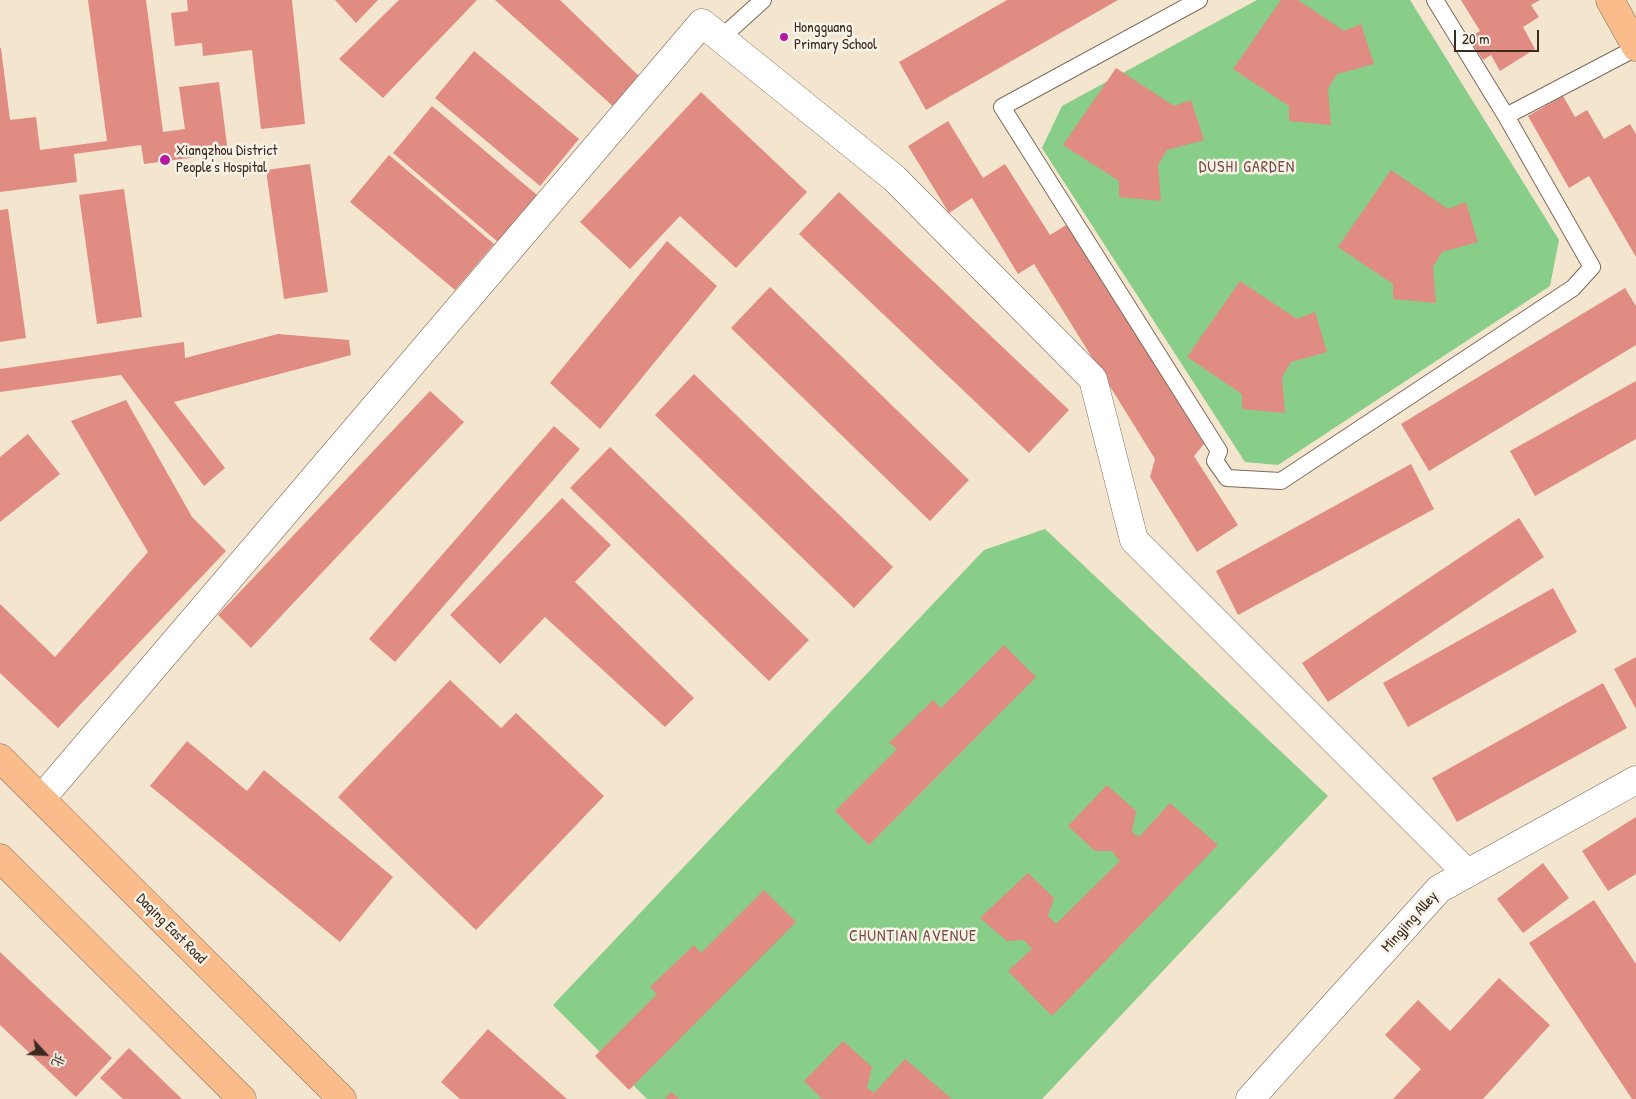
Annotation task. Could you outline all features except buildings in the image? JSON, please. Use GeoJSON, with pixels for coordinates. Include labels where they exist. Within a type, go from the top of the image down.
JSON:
{"type":"FeatureCollection","features":[{"type":"Feature","properties":{"kind":"main road"},"geometry":{"type":"LineString","coordinates":[[1610,0],[1636,47]]}},
{"type":"Feature","properties":{"kind":"main road","name":"Daqing East Road"},"geometry":{"type":"LineString","coordinates":[[0,758],[342,1099]]}},
{"type":"Feature","properties":{"kind":"main road"},"geometry":{"type":"LineString","coordinates":[[0,858],[242,1099]]}},
{"type":"Feature","properties":{"kind":"street"},"geometry":{"type":"LineString","coordinates":[[41,799],[702,23],[894,178],[1093,379],[1134,540],[1467,874]]}},
{"type":"Feature","properties":{"kind":"street","name":"Mingjing Alley"},"geometry":{"type":"LineString","coordinates":[[1250,1099],[1438,889],[1636,780]]}},
{"type":"Feature","properties":{"kind":"lane"},"geometry":{"type":"LineString","coordinates":[[722,38],[763,0]]}},
{"type":"Feature","properties":{"kind":"lane"},"geometry":{"type":"LineString","coordinates":[[1199,0],[1002,107],[1219,451],[1215,460],[1227,478],[1281,481],[1573,288],[1592,267],[1506,116],[1435,0]]}},
{"type":"Feature","properties":{"kind":"lane"},"geometry":{"type":"LineString","coordinates":[[1506,116],[1636,47]]}},
{"type":"Feature","properties":{"kind":"green space"},"geometry":{"type":"Polygon","coordinates":[[[1257,0],[1410,0],[1559,240],[1550,286],[1278,465],[1245,462],[1042,148],[1062,106],[1257,0]]]}},
{"type":"Feature","properties":{"kind":"green space"},"geometry":{"type":"Polygon","coordinates":[[[1045,529],[1328,796],[1042,1099],[647,1099],[553,1005],[984,550],[1045,529]]]}},
{"type":"Feature","properties":{"kind":"place","name":"Hongguang Primary School"},"geometry":{"type":"Point","coordinates":[784,37]}},
{"type":"Feature","properties":{"kind":"place","name":"Xiangzhou District People's Hospital"},"geometry":{"type":"Point","coordinates":[165,160]}},
{"type":"Feature","properties":{"kind":"district","name":"DUSHI GARDEN"},"geometry":{"type":"Point","coordinates":[1247,168]}},
{"type":"Feature","properties":{"kind":"district","name":"CHUNTIAN AVENUE"},"geometry":{"type":"Point","coordinates":[913,937]}}]}
